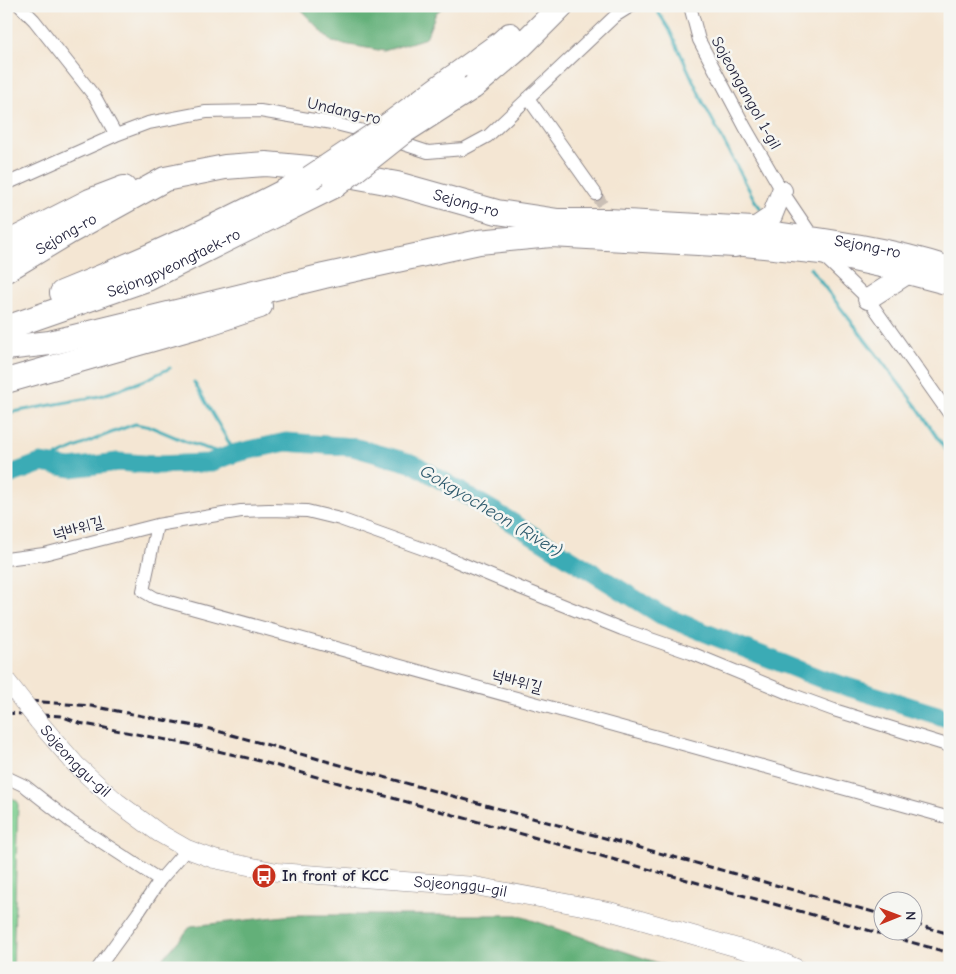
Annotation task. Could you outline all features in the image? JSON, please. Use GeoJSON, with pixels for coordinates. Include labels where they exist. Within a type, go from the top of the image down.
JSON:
{"type":"FeatureCollection","features":[{"type":"Feature","properties":{"kind":"highway"},"geometry":{"type":"LineString","coordinates":[[462,82],[541,6]]}},
{"type":"Feature","properties":{"kind":"highway"},"geometry":{"type":"LineString","coordinates":[[462,82],[521,46],[561,6]]}},
{"type":"Feature","properties":{"kind":"highway","name":"Sejongpyeongtaek-ro"},"geometry":{"type":"LineString","coordinates":[[6,314],[136,263],[230,220],[310,178],[382,130],[462,82]]}},
{"type":"Feature","properties":{"kind":"highway","name":"Sejongpyeongtaek-ro"},"geometry":{"type":"LineString","coordinates":[[6,328],[147,279],[336,185],[462,82]]}},
{"type":"Feature","properties":{"kind":"highway","name":"Sejong-ro"},"geometry":{"type":"LineString","coordinates":[[6,270],[69,232],[165,179],[225,167],[266,164],[309,168],[397,184],[497,212],[558,221],[608,221],[753,229]]}},
{"type":"Feature","properties":{"kind":"highway"},"geometry":{"type":"LineString","coordinates":[[6,244],[90,201],[165,172],[225,167]]}},
{"type":"Feature","properties":{"kind":"highway","name":"Sejong-ro"},"geometry":{"type":"LineString","coordinates":[[6,348],[50,343],[394,260],[479,242],[551,235],[735,245]]}},
{"type":"Feature","properties":{"kind":"highway"},"geometry":{"type":"LineString","coordinates":[[6,381],[208,323],[394,260]]}},
{"type":"Feature","properties":{"kind":"main road"},"geometry":{"type":"LineString","coordinates":[[753,229],[772,216],[782,191]]}},
{"type":"Feature","properties":{"kind":"main road","name":"Sejong-ro"},"geometry":{"type":"LineString","coordinates":[[753,229],[817,245],[907,274],[950,285]]}},
{"type":"Feature","properties":{"kind":"main road","name":"Sejong-ro"},"geometry":{"type":"LineString","coordinates":[[735,245],[817,245],[844,242],[926,259],[950,267]]}},
{"type":"Feature","properties":{"kind":"main road"},"geometry":{"type":"LineString","coordinates":[[868,299],[907,274]]}},
{"type":"Feature","properties":{"kind":"street"},"geometry":{"type":"LineString","coordinates":[[20,6],[34,20],[95,97],[116,135]]}},
{"type":"Feature","properties":{"kind":"street","name":"Undang-ro"},"geometry":{"type":"LineString","coordinates":[[6,184],[116,135],[148,123],[206,112],[260,111],[356,129],[428,152],[464,149],[488,136],[615,16],[631,6]]}},
{"type":"Feature","properties":{"kind":"street","name":"Sojeongangol 1-gil"},"geometry":{"type":"LineString","coordinates":[[690,6],[698,40],[782,191],[817,245],[868,299],[950,416]]}},
{"type":"Feature","properties":{"kind":"street"},"geometry":{"type":"LineString","coordinates":[[528,98],[596,194]]}},
{"type":"Feature","properties":{"kind":"street","name":"넉바위길"},"geometry":{"type":"LineString","coordinates":[[6,559],[44,554],[156,524],[241,511],[307,511],[340,519],[446,557],[512,586],[834,710],[950,746]]}},
{"type":"Feature","properties":{"kind":"street","name":"넉바위길"},"geometry":{"type":"LineString","coordinates":[[156,524],[143,591],[155,598],[950,818]]}},
{"type":"Feature","properties":{"kind":"street","name":"Sojeonggu-gil"},"geometry":{"type":"LineString","coordinates":[[6,680],[76,765],[116,802],[159,834],[187,849],[214,859],[277,872],[475,886],[609,911],[773,958],[796,968]]}},
{"type":"Feature","properties":{"kind":"street"},"geometry":{"type":"LineString","coordinates":[[6,777],[25,786],[71,822],[160,880]]}},
{"type":"Feature","properties":{"kind":"street"},"geometry":{"type":"LineString","coordinates":[[98,968],[160,880],[187,849]]}},
{"type":"Feature","properties":{"kind":"green space"},"geometry":{"type":"Polygon","coordinates":[[[297,6],[444,6],[436,13],[426,38],[384,51],[332,42],[297,6]]]}},
{"type":"Feature","properties":{"kind":"green space"},"geometry":{"type":"Polygon","coordinates":[[[6,794],[18,802],[13,968],[6,968],[6,794]]]}},
{"type":"Feature","properties":{"kind":"green space"},"geometry":{"type":"Polygon","coordinates":[[[294,915],[517,915],[673,968],[155,968],[191,926],[294,915]]]}},
{"type":"Feature","properties":{"kind":"waterway"},"geometry":{"type":"LineString","coordinates":[[654,6],[669,29],[704,104],[755,201],[762,210]]}},
{"type":"Feature","properties":{"kind":"waterway"},"geometry":{"type":"LineString","coordinates":[[810,268],[917,407],[950,456]]}},
{"type":"Feature","properties":{"kind":"waterway"},"geometry":{"type":"LineString","coordinates":[[13,412],[100,396],[143,381],[170,368]]}},
{"type":"Feature","properties":{"kind":"waterway"},"geometry":{"type":"LineString","coordinates":[[194,382],[235,453]]}},
{"type":"Feature","properties":{"kind":"waterway"},"geometry":{"type":"LineString","coordinates":[[41,463],[135,424],[151,427],[189,443],[215,451],[236,453]]}},
{"type":"Feature","properties":{"kind":"waterway","name":"Gokgyocheon (River)"},"geometry":{"type":"LineString","coordinates":[[6,476],[41,463],[71,468],[118,462],[156,465],[209,463],[236,453],[286,442],[353,447],[414,464],[661,615],[819,678],[950,719]]}},
{"type":"Feature","properties":{"kind":"tunnel"},"geometry":{"type":"LineString","coordinates":[[596,194],[633,254]]}},
{"type":"Feature","properties":{"kind":"railway"},"geometry":{"type":"LineString","coordinates":[[6,699],[91,706],[210,729],[874,912]]}},
{"type":"Feature","properties":{"kind":"railway"},"geometry":{"type":"LineString","coordinates":[[6,713],[61,716],[79,723],[188,744],[256,760],[950,953]]}},
{"type":"Feature","properties":{"kind":"railway"},"geometry":{"type":"LineString","coordinates":[[924,927],[950,934]]}},
{"type":"Feature","properties":{"kind":"place","name":"In front of KCC"},"geometry":{"type":"Point","coordinates":[264,876]}}]}
